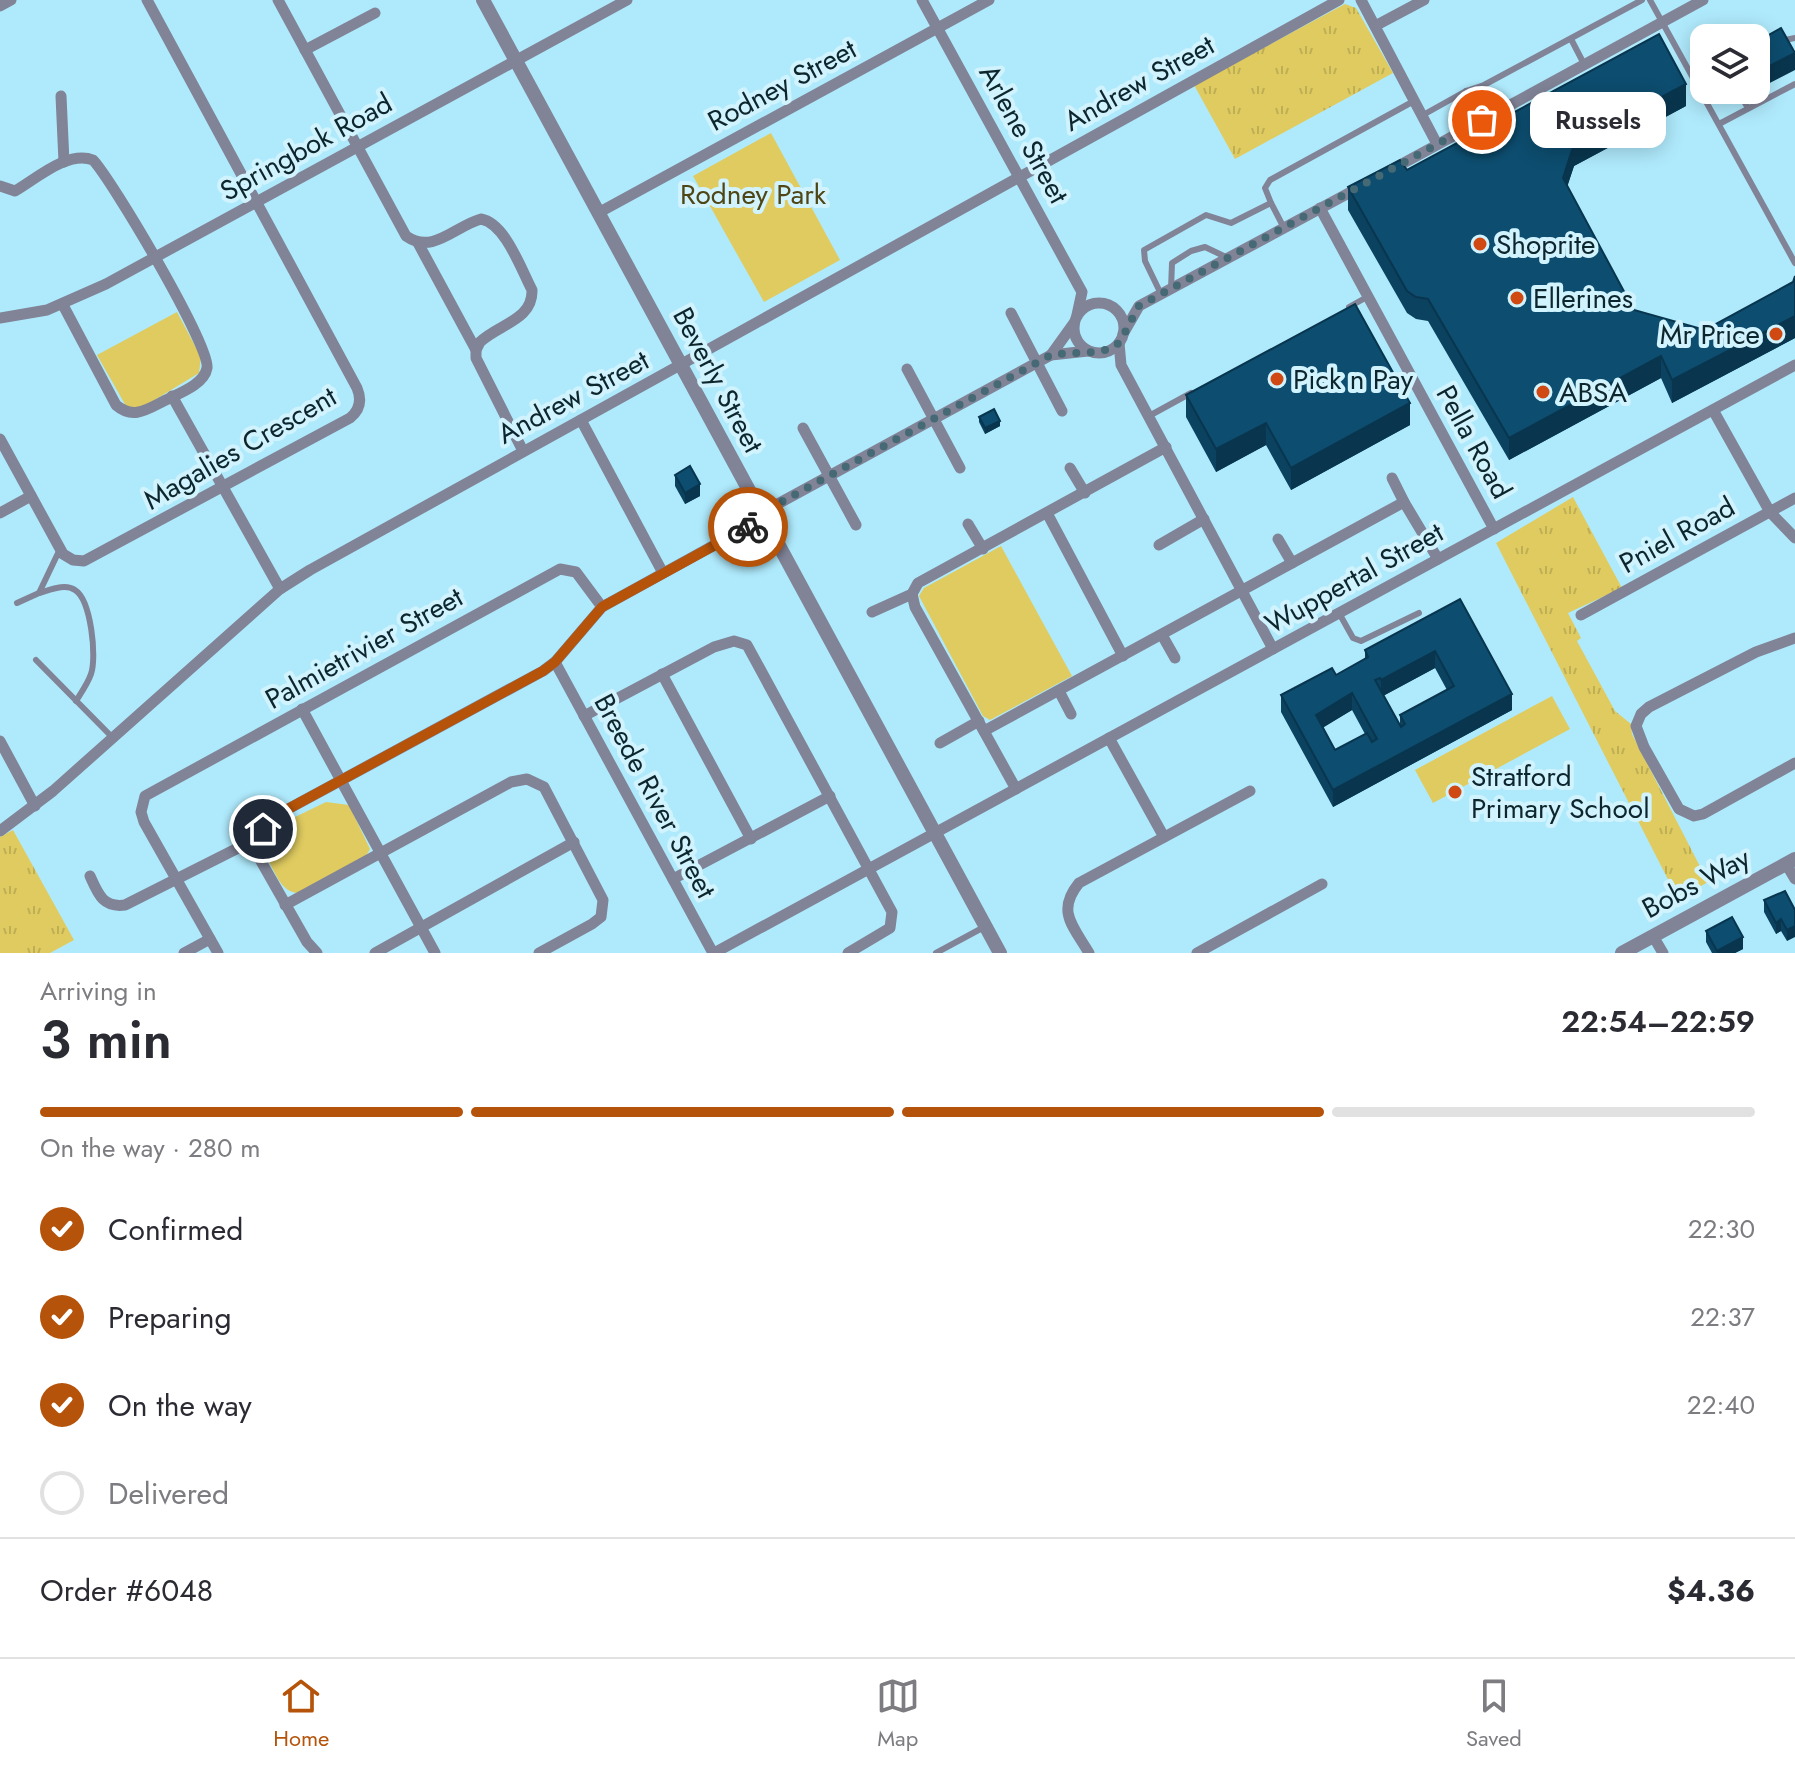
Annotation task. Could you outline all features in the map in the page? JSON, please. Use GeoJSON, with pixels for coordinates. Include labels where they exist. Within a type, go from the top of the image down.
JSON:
{"type":"FeatureCollection","features":[{"type":"Feature","properties":{"kind":"street"},"geometry":{"type":"LineString","coordinates":[[0,6],[11,0]]}},
{"type":"Feature","properties":{"kind":"street","name":"Magalies Crescent"},"geometry":{"type":"LineString","coordinates":[[60,549],[73,560],[89,560],[350,418],[360,403],[357,388],[147,0]]}},
{"type":"Feature","properties":{"kind":"street"},"geometry":{"type":"LineString","coordinates":[[278,0],[406,236],[418,243],[432,243],[481,219],[500,230],[532,290],[531,304],[527,312],[486,336],[476,350]]}},
{"type":"Feature","properties":{"kind":"street","name":"Beverly Street"},"geometry":{"type":"LineString","coordinates":[[483,0],[1000,953]]}},
{"type":"Feature","properties":{"kind":"street","name":"Springbok Road"},"geometry":{"type":"LineString","coordinates":[[0,318],[30,315],[63,305],[627,0]]}},
{"type":"Feature","properties":{"kind":"street","name":"Arlene Street"},"geometry":{"type":"LineString","coordinates":[[922,0],[1082,292]]}},
{"type":"Feature","properties":{"kind":"street","name":"Rodney Street"},"geometry":{"type":"LineString","coordinates":[[598,213],[989,0]]}},
{"type":"Feature","properties":{"kind":"street","name":"Andrew Street"},"geometry":{"type":"LineString","coordinates":[[0,831],[35,806],[280,589],[397,520],[681,366],[1339,0]]}},
{"type":"Feature","properties":{"kind":"street"},"geometry":{"type":"LineString","coordinates":[[1361,0],[1437,144]]}},
{"type":"Feature","properties":{"kind":"street"},"geometry":{"type":"LineString","coordinates":[[1375,26],[1424,0]]}},
{"type":"Feature","properties":{"kind":"street"},"geometry":{"type":"LineString","coordinates":[[1051,355],[1075,319],[1090,304],[1139,306],[1703,0]]}},
{"type":"Feature","properties":{"kind":"street"},"geometry":{"type":"LineString","coordinates":[[305,50],[375,13]]}},
{"type":"Feature","properties":{"kind":"street"},"geometry":{"type":"LineString","coordinates":[[61,96],[64,162]]}},
{"type":"Feature","properties":{"kind":"street"},"geometry":{"type":"LineString","coordinates":[[0,186],[15,191],[64,162],[81,157],[93,160],[155,257],[207,360],[207,370],[201,380],[142,413],[120,409],[63,305]]}},
{"type":"Feature","properties":{"kind":"street","name":"Pella Road"},"geometry":{"type":"LineString","coordinates":[[1320,208],[1494,529]]}},
{"type":"Feature","properties":{"kind":"street"},"geometry":{"type":"LineString","coordinates":[[418,243],[476,350],[479,367],[523,451]]}},
{"type":"Feature","properties":{"kind":"street"},"geometry":{"type":"LineString","coordinates":[[1121,365],[1092,352],[1076,340],[1075,319],[1082,292],[1110,305],[1123,319],[1121,365],[1273,649]]}},
{"type":"Feature","properties":{"kind":"street"},"geometry":{"type":"LineString","coordinates":[[90,876],[101,899],[109,905],[120,906],[250,842],[277,815],[543,671],[555,662],[602,607],[749,526],[772,507],[1051,355],[1113,349],[1139,306]]}},
{"type":"Feature","properties":{"kind":"street"},"geometry":{"type":"LineString","coordinates":[[1011,313],[1062,411]]}},
{"type":"Feature","properties":{"kind":"street","name":"Wuppertal Street"},"geometry":{"type":"LineString","coordinates":[[713,953],[1795,365]]}},
{"type":"Feature","properties":{"kind":"street"},"geometry":{"type":"LineString","coordinates":[[907,369],[960,468]]}},
{"type":"Feature","properties":{"kind":"street"},"geometry":{"type":"LineString","coordinates":[[172,396],[280,589]]}},
{"type":"Feature","properties":{"kind":"street"},"geometry":{"type":"LineString","coordinates":[[1713,410],[1770,512],[1795,538]]}},
{"type":"Feature","properties":{"kind":"street"},"geometry":{"type":"LineString","coordinates":[[581,420],[663,573]]}},
{"type":"Feature","properties":{"kind":"street"},"geometry":{"type":"LineString","coordinates":[[803,428],[856,525]]}},
{"type":"Feature","properties":{"kind":"street"},"geometry":{"type":"LineString","coordinates":[[0,439],[60,549]]}},
{"type":"Feature","properties":{"kind":"street"},"geometry":{"type":"LineString","coordinates":[[872,612],[912,594],[918,583],[1166,447]]}},
{"type":"Feature","properties":{"kind":"street"},"geometry":{"type":"LineString","coordinates":[[1070,468],[1085,493]]}},
{"type":"Feature","properties":{"kind":"street"},"geometry":{"type":"LineString","coordinates":[[1392,478],[1438,559]]}},
{"type":"Feature","properties":{"kind":"street"},"geometry":{"type":"LineString","coordinates":[[0,513],[31,496]]}},
{"type":"Feature","properties":{"kind":"street","name":"Pniel Road"},"geometry":{"type":"LineString","coordinates":[[1581,615],[1795,498]]}},
{"type":"Feature","properties":{"kind":"street"},"geometry":{"type":"LineString","coordinates":[[940,743],[1059,691],[1404,502]]}},
{"type":"Feature","properties":{"kind":"street"},"geometry":{"type":"LineString","coordinates":[[1047,513],[1123,656]]}},
{"type":"Feature","properties":{"kind":"street"},"geometry":{"type":"LineString","coordinates":[[1159,545],[1204,519]]}},
{"type":"Feature","properties":{"kind":"street"},"geometry":{"type":"LineString","coordinates":[[968,524],[983,549]]}},
{"type":"Feature","properties":{"kind":"street"},"geometry":{"type":"LineString","coordinates":[[1278,539],[1292,563]]}},
{"type":"Feature","properties":{"kind":"street","name":"Palmietrivier Street"},"geometry":{"type":"LineString","coordinates":[[177,879],[144,822],[142,802],[158,787],[560,569],[576,572],[602,607]]}},
{"type":"Feature","properties":{"kind":"street"},"geometry":{"type":"LineString","coordinates":[[912,594],[915,607],[1016,789]]}},
{"type":"Feature","properties":{"kind":"street"},"geometry":{"type":"LineString","coordinates":[[1162,635],[1175,658]]}},
{"type":"Feature","properties":{"kind":"street"},"geometry":{"type":"LineString","coordinates":[[1795,638],[1756,652],[1649,707],[1638,721],[1637,733],[1679,809],[1694,816],[1795,763]]}},
{"type":"Feature","properties":{"kind":"street"},"geometry":{"type":"LineString","coordinates":[[584,716],[727,642],[747,645],[892,912],[890,928],[848,953]]}},
{"type":"Feature","properties":{"kind":"street","name":"Breede River Street"},"geometry":{"type":"LineString","coordinates":[[555,662],[713,953]]}},
{"type":"Feature","properties":{"kind":"street"},"geometry":{"type":"LineString","coordinates":[[662,674],[751,839]]}},
{"type":"Feature","properties":{"kind":"street"},"geometry":{"type":"LineString","coordinates":[[1059,691],[1071,714]]}},
{"type":"Feature","properties":{"kind":"street"},"geometry":{"type":"LineString","coordinates":[[302,709],[435,953]]}},
{"type":"Feature","properties":{"kind":"street"},"geometry":{"type":"LineString","coordinates":[[1109,738],[1164,837]]}},
{"type":"Feature","properties":{"kind":"street"},"geometry":{"type":"LineString","coordinates":[[0,741],[35,806]]}},
{"type":"Feature","properties":{"kind":"street"},"geometry":{"type":"LineString","coordinates":[[285,905],[519,779],[536,781],[544,787],[603,900],[601,917],[539,953]]}},
{"type":"Feature","properties":{"kind":"street"},"geometry":{"type":"LineString","coordinates":[[1089,953],[1066,912],[1071,893],[1079,883],[1250,791]]}},
{"type":"Feature","properties":{"kind":"street"},"geometry":{"type":"LineString","coordinates":[[673,879],[830,796]]}},
{"type":"Feature","properties":{"kind":"street"},"geometry":{"type":"LineString","coordinates":[[250,842],[307,942],[317,953]]}},
{"type":"Feature","properties":{"kind":"street"},"geometry":{"type":"LineString","coordinates":[[375,953],[574,842]]}},
{"type":"Feature","properties":{"kind":"street"},"geometry":{"type":"LineString","coordinates":[[1791,862],[1795,879]]}},
{"type":"Feature","properties":{"kind":"street","name":"Bobs Way"},"geometry":{"type":"LineString","coordinates":[[1622,953],[1791,862]]}},
{"type":"Feature","properties":{"kind":"street"},"geometry":{"type":"LineString","coordinates":[[177,879],[218,953]]}},
{"type":"Feature","properties":{"kind":"street"},"geometry":{"type":"LineString","coordinates":[[1197,953],[1322,884]]}},
{"type":"Feature","properties":{"kind":"street"},"geometry":{"type":"LineString","coordinates":[[1653,936],[1663,953]]}},
{"type":"Feature","properties":{"kind":"street"},"geometry":{"type":"LineString","coordinates":[[184,953],[210,939]]}},
{"type":"Feature","properties":{"kind":"lane"},"geometry":{"type":"LineString","coordinates":[[1422,116],[1642,0]]}},
{"type":"Feature","properties":{"kind":"lane"},"geometry":{"type":"LineString","coordinates":[[1650,0],[1795,263]]}},
{"type":"Feature","properties":{"kind":"lane"},"geometry":{"type":"LineString","coordinates":[[1770,47],[1784,39],[1795,38]]}},
{"type":"Feature","properties":{"kind":"lane"},"geometry":{"type":"LineString","coordinates":[[1571,39],[1584,65]]}},
{"type":"Feature","properties":{"kind":"lane"},"geometry":{"type":"LineString","coordinates":[[1719,124],[1795,84]]}},
{"type":"Feature","properties":{"kind":"lane"},"geometry":{"type":"LineString","coordinates":[[1466,91],[1482,120]]}},
{"type":"Feature","properties":{"kind":"lane"},"geometry":{"type":"LineString","coordinates":[[1284,228],[1265,188],[1270,180],[1414,101]]}},
{"type":"Feature","properties":{"kind":"lane"},"geometry":{"type":"LineString","coordinates":[[1746,104],[1748,108]]}},
{"type":"Feature","properties":{"kind":"lane"},"geometry":{"type":"LineString","coordinates":[[1166,292],[1143,256],[1146,248],[1206,215],[1231,223],[1271,203]]}},
{"type":"Feature","properties":{"kind":"lane"},"geometry":{"type":"LineString","coordinates":[[1166,292],[1172,263],[1191,251],[1205,247],[1228,258]]}},
{"type":"Feature","properties":{"kind":"lane"},"geometry":{"type":"LineString","coordinates":[[1339,312],[1367,297]]}},
{"type":"Feature","properties":{"kind":"lane"},"geometry":{"type":"LineString","coordinates":[[1149,416],[1200,388]]}},
{"type":"Feature","properties":{"kind":"lane"},"geometry":{"type":"LineString","coordinates":[[39,593],[60,549]]}},
{"type":"Feature","properties":{"kind":"lane"},"geometry":{"type":"LineString","coordinates":[[17,603],[63,587],[78,591],[83,599],[92,631],[93,663],[92,673],[76,701]]}},
{"type":"Feature","properties":{"kind":"lane"},"geometry":{"type":"LineString","coordinates":[[1339,613],[1353,638],[1361,641],[1419,613]]}},
{"type":"Feature","properties":{"kind":"lane"},"geometry":{"type":"LineString","coordinates":[[36,660],[112,737]]}},
{"type":"Feature","properties":{"kind":"lane"},"geometry":{"type":"LineString","coordinates":[[936,953],[986,926]]}},
{"type":"Feature","properties":{"kind":"green space"},"geometry":{"type":"Polygon","coordinates":[[[1345,4],[1356,8],[1393,73],[1235,159],[1194,85],[1345,4]]]}},
{"type":"Feature","properties":{"kind":"green space","name":"Rodney Park"},"geometry":{"type":"Polygon","coordinates":[[[771,133],[840,260],[764,302],[693,176],[771,133]]]}},
{"type":"Feature","properties":{"kind":"green space"},"geometry":{"type":"Polygon","coordinates":[[[177,312],[201,357],[199,373],[143,407],[126,406],[97,355],[177,312]]]}},
{"type":"Feature","properties":{"kind":"green space"},"geometry":{"type":"Polygon","coordinates":[[[1573,497],[1622,588],[1568,613],[1581,638],[1577,641],[1615,711],[1631,724],[1632,734],[1708,882],[1678,899],[1496,543],[1573,497]]]}},
{"type":"Feature","properties":{"kind":"green space"},"geometry":{"type":"Polygon","coordinates":[[[1001,546],[1072,676],[990,720],[983,716],[919,596],[924,588],[1001,546]]]}},
{"type":"Feature","properties":{"kind":"green space"},"geometry":{"type":"Polygon","coordinates":[[[1552,696],[1570,729],[1433,803],[1415,770],[1552,696]]]}},
{"type":"Feature","properties":{"kind":"green space"},"geometry":{"type":"Polygon","coordinates":[[[326,802],[349,805],[370,849],[366,856],[297,893],[291,892],[269,862],[272,859],[267,842],[291,819],[326,802]]]}},
{"type":"Feature","properties":{"kind":"green space"},"geometry":{"type":"Polygon","coordinates":[[[13,830],[74,940],[50,953],[0,953],[0,837],[13,830]]]}},
{"type":"Feature","properties":{"kind":"building"},"geometry":{"type":"Polygon","coordinates":[[[1781,28],[1795,53],[1770,66],[1770,34],[1781,28]]]}},
{"type":"Feature","properties":{"kind":"building"},"geometry":{"type":"Polygon","coordinates":[[[1659,34],[1686,84],[1574,144],[1563,178],[1634,310],[1705,330],[1793,282],[1795,276],[1795,316],[1672,380],[1661,356],[1509,438],[1428,299],[1416,297],[1407,291],[1348,187],[1400,160],[1407,170],[1659,34]]]}},
{"type":"Feature","properties":{"kind":"building"},"geometry":{"type":"Polygon","coordinates":[[[1355,304],[1410,403],[1291,468],[1266,423],[1216,449],[1186,395],[1355,304]]]}},
{"type":"Feature","properties":{"kind":"building"},"geometry":{"type":"Polygon","coordinates":[[[994,409],[1000,421],[985,428],[979,417],[994,409]]]}},
{"type":"Feature","properties":{"kind":"building"},"geometry":{"type":"Polygon","coordinates":[[[690,466],[700,484],[685,493],[675,475],[690,466]]]}},
{"type":"Feature","properties":{"kind":"building"},"geometry":{"type":"Polygon","coordinates":[[[1460,599],[1512,694],[1333,790],[1281,695],[1332,668],[1336,675],[1368,657],[1365,650],[1460,599]],[[1435,651],[1381,680],[1375,680],[1401,727],[1405,724],[1400,715],[1454,686],[1435,651]],[[1352,693],[1316,715],[1335,750],[1367,733],[1372,742],[1377,739],[1352,693]]]}},
{"type":"Feature","properties":{"kind":"building"},"geometry":{"type":"Polygon","coordinates":[[[1785,891],[1795,910],[1795,926],[1787,930],[1781,919],[1776,923],[1764,900],[1785,891]]]}},
{"type":"Feature","properties":{"kind":"building"},"geometry":{"type":"Polygon","coordinates":[[[1732,917],[1743,937],[1717,951],[1706,931],[1732,917]]]}},
{"type":"Feature","properties":{"kind":"way so far"},"geometry":{"type":"LineString","coordinates":[[748,527],[772,507],[1051,355],[1074,351],[1097,353],[1113,349],[1139,306],[1482,120]]}},
{"type":"Feature","properties":{"kind":"place","name":"Russels"},"geometry":{"type":"Point","coordinates":[1482,120]}},
{"type":"Feature","properties":{"kind":"place","name":"Shoprite"},"geometry":{"type":"Point","coordinates":[1480,244]}},
{"type":"Feature","properties":{"kind":"place","name":"Ellerines"},"geometry":{"type":"Point","coordinates":[1517,298]}},
{"type":"Feature","properties":{"kind":"place","name":"Mr Price"},"geometry":{"type":"Point","coordinates":[1776,334]}},
{"type":"Feature","properties":{"kind":"place","name":"Pick n Pay"},"geometry":{"type":"Point","coordinates":[1277,379]}},
{"type":"Feature","properties":{"kind":"place","name":"ABSA"},"geometry":{"type":"Point","coordinates":[1543,392]}},
{"type":"Feature","properties":{"kind":"place","name":"Stratford Primary School"},"geometry":{"type":"Point","coordinates":[1455,792]}},
{"type":"Feature","properties":{"kind":"route"},"geometry":{"type":"LineString","coordinates":[[263,829],[277,815],[543,671],[555,662],[602,607],[748,527]]}}]}
